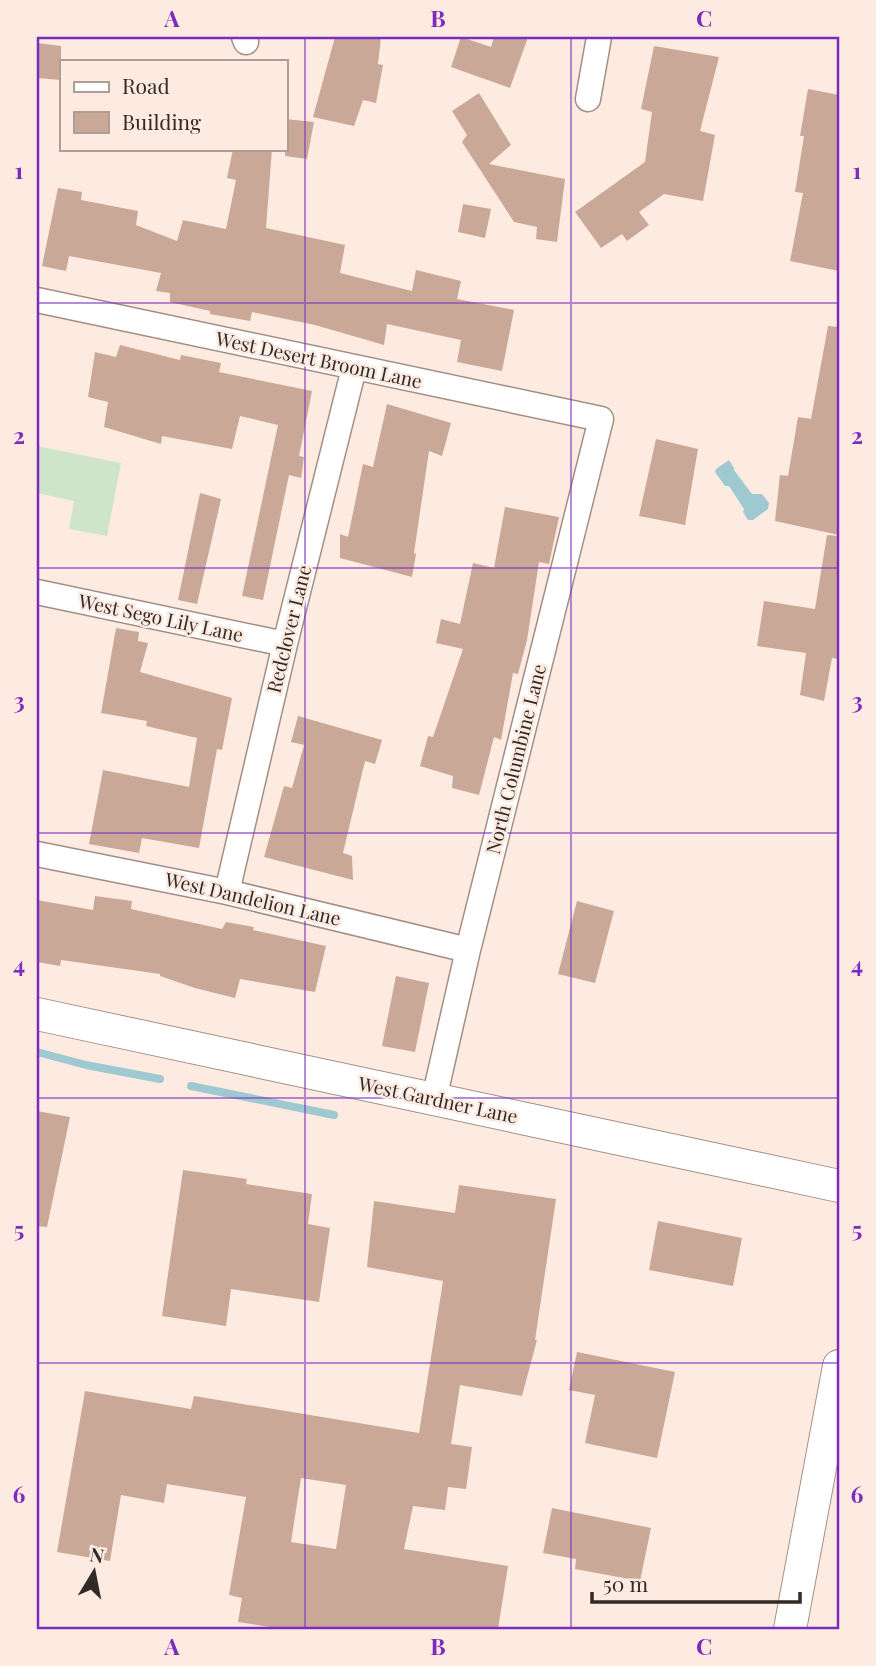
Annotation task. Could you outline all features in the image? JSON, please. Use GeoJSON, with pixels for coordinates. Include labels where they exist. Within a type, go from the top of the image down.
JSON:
{"type":"FeatureCollection","features":[{"type":"Feature","properties":{"kind":"street"},"geometry":{"type":"LineString","coordinates":[[588,99],[599,37]]}},
{"type":"Feature","properties":{"kind":"street","name":"West Desert Broom Lane"},"geometry":{"type":"LineString","coordinates":[[37,300],[601,419]]}},
{"type":"Feature","properties":{"kind":"street","name":"Redclover Lane"},"geometry":{"type":"LineString","coordinates":[[227,892],[285,643],[354,368]]}},
{"type":"Feature","properties":{"kind":"street","name":"North Columbine Lane"},"geometry":{"type":"LineString","coordinates":[[434,1099],[468,950],[601,419]]}},
{"type":"Feature","properties":{"kind":"street","name":"West Sego Lily Lane"},"geometry":{"type":"LineString","coordinates":[[37,592],[285,643]]}},
{"type":"Feature","properties":{"kind":"street","name":"West Dandelion Lane"},"geometry":{"type":"LineString","coordinates":[[37,854],[227,892],[468,950]]}},
{"type":"Feature","properties":{"kind":"street","name":"West Gardner Lane"},"geometry":{"type":"LineString","coordinates":[[37,1014],[839,1186]]}},
{"type":"Feature","properties":{"kind":"street"},"geometry":{"type":"LineString","coordinates":[[790,1629],[839,1366]]}},
{"type":"Feature","properties":{"kind":"green space"},"geometry":{"type":"Polygon","coordinates":[[[37,446],[121,463],[107,536],[69,529],[74,501],[37,493],[37,446]]]}},
{"type":"Feature","properties":{"kind":"water"},"geometry":{"type":"Polygon","coordinates":[[[729,460],[752,494],[762,494],[769,503],[768,509],[753,520],[748,520],[729,486],[725,486],[715,472],[729,460]]]}},
{"type":"Feature","properties":{"kind":"building"},"geometry":{"type":"Polygon","coordinates":[[[335,37],[381,37],[378,64],[383,65],[376,103],[363,100],[354,126],[313,117],[335,37]]]}},
{"type":"Feature","properties":{"kind":"building"},"geometry":{"type":"Polygon","coordinates":[[[461,37],[491,47],[494,37],[528,37],[510,88],[451,67],[461,37]]]}},
{"type":"Feature","properties":{"kind":"building"},"geometry":{"type":"Polygon","coordinates":[[[37,43],[61,46],[60,80],[37,78],[37,43]]]}},
{"type":"Feature","properties":{"kind":"building"},"geometry":{"type":"Polygon","coordinates":[[[654,46],[719,57],[700,131],[715,135],[703,201],[664,194],[639,212],[649,225],[627,241],[622,234],[601,248],[575,212],[645,162],[652,112],[641,109],[654,46]]]}},
{"type":"Feature","properties":{"kind":"building"},"geometry":{"type":"Polygon","coordinates":[[[808,89],[839,95],[839,271],[790,261],[803,193],[795,192],[808,89]]]}},
{"type":"Feature","properties":{"kind":"building"},"geometry":{"type":"Polygon","coordinates":[[[479,93],[511,145],[489,164],[565,179],[557,242],[536,239],[537,227],[514,222],[462,142],[467,135],[452,111],[479,93]]]}},
{"type":"Feature","properties":{"kind":"building"},"geometry":{"type":"Polygon","coordinates":[[[287,119],[314,122],[307,159],[285,156],[287,119]]]}},
{"type":"Feature","properties":{"kind":"building"},"geometry":{"type":"Polygon","coordinates":[[[233,150],[272,150],[266,228],[345,245],[340,273],[412,291],[416,270],[461,281],[457,299],[514,310],[502,371],[457,362],[461,340],[387,324],[384,345],[315,325],[252,312],[250,321],[210,314],[210,311],[170,302],[170,293],[156,291],[161,273],[69,256],[66,271],[42,266],[58,188],[82,192],[81,200],[138,211],[136,225],[177,241],[183,220],[226,229],[236,180],[227,178],[233,150]]]}},
{"type":"Feature","properties":{"kind":"building"},"geometry":{"type":"Polygon","coordinates":[[[463,204],[491,209],[485,238],[458,232],[463,204]]]}},
{"type":"Feature","properties":{"kind":"building"},"geometry":{"type":"Polygon","coordinates":[[[828,326],[839,327],[839,535],[775,521],[780,475],[788,476],[798,417],[811,419],[828,326]]]}},
{"type":"Feature","properties":{"kind":"building"},"geometry":{"type":"Polygon","coordinates":[[[120,345],[180,360],[181,355],[221,363],[219,372],[312,391],[299,456],[304,457],[301,478],[289,475],[263,600],[242,596],[278,425],[240,416],[232,449],[162,436],[161,444],[104,427],[108,402],[88,397],[95,352],[116,357],[120,345]]]}},
{"type":"Feature","properties":{"kind":"building"},"geometry":{"type":"Polygon","coordinates":[[[387,404],[451,423],[442,456],[429,451],[412,577],[340,558],[340,534],[348,537],[363,464],[373,467],[387,404]]]}},
{"type":"Feature","properties":{"kind":"building"},"geometry":{"type":"Polygon","coordinates":[[[656,439],[698,449],[685,525],[639,516],[656,439]]]}},
{"type":"Feature","properties":{"kind":"building"},"geometry":{"type":"Polygon","coordinates":[[[200,493],[221,499],[197,604],[178,600],[200,493]]]}},
{"type":"Feature","properties":{"kind":"building"},"geometry":{"type":"Polygon","coordinates":[[[505,507],[559,517],[549,564],[539,562],[527,640],[518,674],[513,673],[501,740],[494,737],[479,795],[452,788],[453,776],[420,766],[428,736],[433,737],[463,649],[436,643],[441,619],[460,624],[473,563],[494,568],[505,507]]]}},
{"type":"Feature","properties":{"kind":"building"},"geometry":{"type":"Polygon","coordinates":[[[827,535],[839,536],[839,659],[832,658],[824,701],[800,695],[806,653],[757,646],[764,601],[815,609],[827,535]]]}},
{"type":"Feature","properties":{"kind":"building"},"geometry":{"type":"Polygon","coordinates":[[[116,628],[139,632],[138,641],[148,643],[140,672],[232,698],[222,750],[217,749],[199,848],[142,838],[139,853],[89,844],[103,770],[189,787],[197,738],[146,726],[147,721],[101,713],[116,628]]]}},
{"type":"Feature","properties":{"kind":"building"},"geometry":{"type":"Polygon","coordinates":[[[298,716],[382,740],[375,764],[365,761],[343,853],[352,856],[353,880],[264,857],[284,786],[292,788],[304,745],[291,742],[298,716]]]}},
{"type":"Feature","properties":{"kind":"building"},"geometry":{"type":"Polygon","coordinates":[[[95,896],[132,901],[131,909],[222,929],[226,922],[326,946],[315,992],[240,979],[235,998],[195,988],[160,974],[61,960],[60,966],[37,962],[37,900],[93,910],[95,896]]]}},
{"type":"Feature","properties":{"kind":"building"},"geometry":{"type":"Polygon","coordinates":[[[577,901],[614,911],[595,983],[558,974],[577,901]]]}},
{"type":"Feature","properties":{"kind":"building"},"geometry":{"type":"Polygon","coordinates":[[[396,976],[429,983],[415,1052],[382,1046],[396,976]]]}},
{"type":"Feature","properties":{"kind":"building"},"geometry":{"type":"Polygon","coordinates":[[[37,1111],[70,1117],[47,1227],[37,1226],[37,1111]]]}},
{"type":"Feature","properties":{"kind":"building"},"geometry":{"type":"Polygon","coordinates":[[[183,1170],[247,1179],[246,1184],[312,1194],[308,1224],[330,1228],[319,1302],[231,1289],[226,1326],[162,1316],[183,1170]]]}},
{"type":"Feature","properties":{"kind":"building"},"geometry":{"type":"Polygon","coordinates":[[[459,1185],[556,1199],[537,1340],[522,1396],[460,1385],[451,1444],[472,1447],[466,1489],[448,1487],[445,1510],[413,1506],[404,1549],[508,1566],[498,1629],[282,1629],[238,1622],[242,1598],[229,1595],[246,1497],[167,1484],[164,1503],[121,1495],[110,1561],[57,1552],[85,1391],[191,1409],[194,1396],[419,1433],[443,1281],[367,1267],[374,1201],[455,1213],[459,1185]],[[301,1478],[291,1542],[336,1549],[346,1485],[301,1478]]]}},
{"type":"Feature","properties":{"kind":"building"},"geometry":{"type":"Polygon","coordinates":[[[658,1221],[742,1238],[733,1286],[649,1270],[658,1221]]]}},
{"type":"Feature","properties":{"kind":"building"},"geometry":{"type":"Polygon","coordinates":[[[577,1352],[675,1372],[657,1458],[585,1443],[595,1395],[569,1390],[577,1352]]]}},
{"type":"Feature","properties":{"kind":"building"},"geometry":{"type":"Polygon","coordinates":[[[552,1508],[651,1528],[640,1581],[575,1569],[576,1559],[543,1553],[552,1508]]]}},
{"type":"Feature","properties":{"kind":"waterway"},"geometry":{"type":"LineString","coordinates":[[37,1052],[86,1065],[160,1079]]}},
{"type":"Feature","properties":{"kind":"waterway"},"geometry":{"type":"LineString","coordinates":[[191,1086],[334,1115]]}}]}
